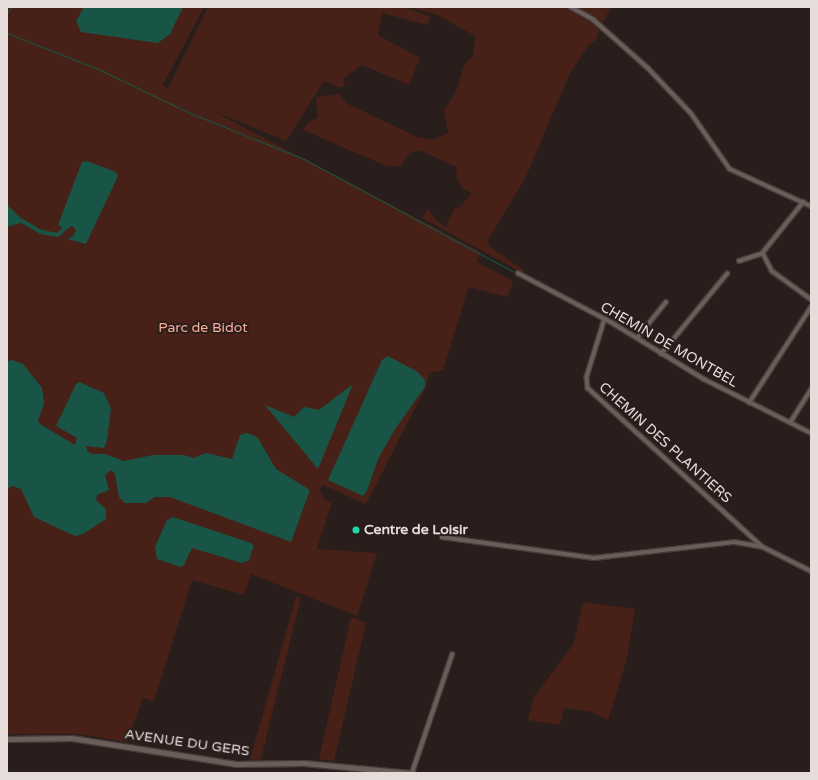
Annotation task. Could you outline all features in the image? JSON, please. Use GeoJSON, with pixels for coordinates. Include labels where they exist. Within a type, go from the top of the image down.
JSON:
{"type":"FeatureCollection","features":[{"type":"Feature","properties":{"kind":"main road","name":"AVENUE DU GERS"},"geometry":{"type":"LineString","coordinates":[[7,739],[72,738],[236,764],[304,763],[412,773]]}},
{"type":"Feature","properties":{"kind":"street"},"geometry":{"type":"LineString","coordinates":[[570,7],[594,20],[648,68],[691,113],[730,169],[811,206]]}},
{"type":"Feature","properties":{"kind":"street"},"geometry":{"type":"LineString","coordinates":[[739,261],[763,253],[804,202]]}},
{"type":"Feature","properties":{"kind":"street"},"geometry":{"type":"LineString","coordinates":[[763,253],[772,271],[811,299]]}},
{"type":"Feature","properties":{"kind":"street","name":"CHEMIN DE MONTBEL"},"geometry":{"type":"LineString","coordinates":[[518,273],[605,319],[661,354],[749,403],[811,433]]}},
{"type":"Feature","properties":{"kind":"street"},"geometry":{"type":"LineString","coordinates":[[661,354],[727,274]]}},
{"type":"Feature","properties":{"kind":"street"},"geometry":{"type":"LineString","coordinates":[[637,338],[666,302]]}},
{"type":"Feature","properties":{"kind":"street"},"geometry":{"type":"LineString","coordinates":[[749,403],[811,307]]}},
{"type":"Feature","properties":{"kind":"street","name":"CHEMIN DES PLANTIERS"},"geometry":{"type":"LineString","coordinates":[[605,319],[587,377],[588,388],[763,547]]}},
{"type":"Feature","properties":{"kind":"street"},"geometry":{"type":"LineString","coordinates":[[790,423],[811,389]]}},
{"type":"Feature","properties":{"kind":"street"},"geometry":{"type":"LineString","coordinates":[[442,537],[594,558],[644,555],[706,544],[735,542],[763,547],[811,571]]}},
{"type":"Feature","properties":{"kind":"street"},"geometry":{"type":"LineString","coordinates":[[412,773],[452,655]]}},
{"type":"Feature","properties":{"kind":"green space","name":"Parc de Bidot"},"geometry":{"type":"Polygon","coordinates":[[[7,7],[204,7],[163,85],[168,88],[208,7],[405,7],[431,17],[427,25],[382,13],[378,35],[420,58],[409,85],[362,65],[343,79],[345,85],[341,88],[324,81],[286,141],[211,110],[481,252],[477,262],[513,281],[508,297],[469,287],[474,270],[443,370],[429,373],[427,385],[366,504],[322,485],[320,490],[324,500],[332,502],[317,549],[377,553],[357,616],[251,574],[244,595],[192,580],[154,701],[143,698],[127,742],[79,734],[7,734],[7,7]]]}},
{"type":"Feature","properties":{"kind":"green space"},"geometry":{"type":"Polygon","coordinates":[[[408,7],[565,7],[600,28],[596,40],[589,45],[570,73],[525,179],[487,241],[490,247],[525,271],[519,271],[422,218],[428,209],[438,222],[446,227],[454,209],[460,207],[472,193],[463,189],[457,179],[456,167],[420,150],[410,153],[400,166],[387,166],[303,130],[308,122],[318,118],[316,97],[340,94],[346,103],[417,137],[432,140],[448,133],[444,110],[456,92],[464,65],[473,56],[475,36],[438,15],[408,7]]]}},
{"type":"Feature","properties":{"kind":"green space"},"geometry":{"type":"Polygon","coordinates":[[[576,7],[611,7],[602,24],[576,7]]]}},
{"type":"Feature","properties":{"kind":"green space"},"geometry":{"type":"Polygon","coordinates":[[[296,596],[301,598],[261,759],[250,760],[296,596]]]}},
{"type":"Feature","properties":{"kind":"green space"},"geometry":{"type":"Polygon","coordinates":[[[583,602],[635,609],[626,662],[608,720],[592,712],[564,708],[560,725],[528,720],[534,697],[574,643],[583,602]]]}},
{"type":"Feature","properties":{"kind":"green space"},"geometry":{"type":"Polygon","coordinates":[[[351,617],[366,623],[334,761],[319,759],[351,617]]]}},
{"type":"Feature","properties":{"kind":"shaded area"},"geometry":{"type":"Polygon","coordinates":[[[84,7],[183,7],[170,34],[158,43],[81,32],[76,21],[84,7]]]}},
{"type":"Feature","properties":{"kind":"shaded area"},"geometry":{"type":"Polygon","coordinates":[[[87,161],[116,172],[118,176],[86,244],[67,239],[73,236],[76,230],[72,226],[66,230],[58,225],[82,162],[87,161]]]}},
{"type":"Feature","properties":{"kind":"shaded area"},"geometry":{"type":"Polygon","coordinates":[[[7,205],[22,219],[20,223],[7,227],[7,205]]]}},
{"type":"Feature","properties":{"kind":"shaded area"},"geometry":{"type":"Polygon","coordinates":[[[388,356],[418,372],[425,380],[425,387],[395,429],[378,459],[367,491],[363,496],[328,480],[382,360],[388,356]]]}},
{"type":"Feature","properties":{"kind":"shaded area"},"geometry":{"type":"Polygon","coordinates":[[[12,360],[23,364],[42,388],[44,404],[38,420],[40,424],[75,445],[77,438],[56,426],[76,384],[79,382],[104,393],[111,409],[107,440],[104,448],[86,446],[87,451],[92,454],[105,454],[124,461],[153,455],[184,455],[193,458],[206,453],[232,459],[240,435],[247,433],[257,437],[276,469],[310,490],[291,542],[170,497],[155,497],[146,503],[125,503],[119,497],[115,474],[111,470],[105,475],[109,490],[97,495],[96,500],[106,509],[106,519],[83,534],[75,536],[34,517],[21,489],[12,486],[7,489],[7,361],[12,360]]]}},
{"type":"Feature","properties":{"kind":"shaded area"},"geometry":{"type":"Polygon","coordinates":[[[353,384],[318,469],[265,405],[294,417],[304,407],[319,410],[353,384]]]}},
{"type":"Feature","properties":{"kind":"shaded area"},"geometry":{"type":"Polygon","coordinates":[[[173,517],[251,543],[254,546],[249,560],[242,563],[192,548],[184,565],[180,567],[157,559],[155,547],[167,520],[173,517]]]}},
{"type":"Feature","properties":{"kind":"waterway"},"geometry":{"type":"LineString","coordinates":[[7,13],[11,7]]}},
{"type":"Feature","properties":{"kind":"waterway"},"geometry":{"type":"LineString","coordinates":[[7,33],[98,69],[190,113],[304,159],[514,272]]}},
{"type":"Feature","properties":{"kind":"waterway"},"geometry":{"type":"LineString","coordinates":[[22,221],[41,232],[58,235],[64,229]]}},
{"type":"Feature","properties":{"kind":"place","name":"Centre de Loisir"},"geometry":{"type":"Point","coordinates":[356,530]}}]}
